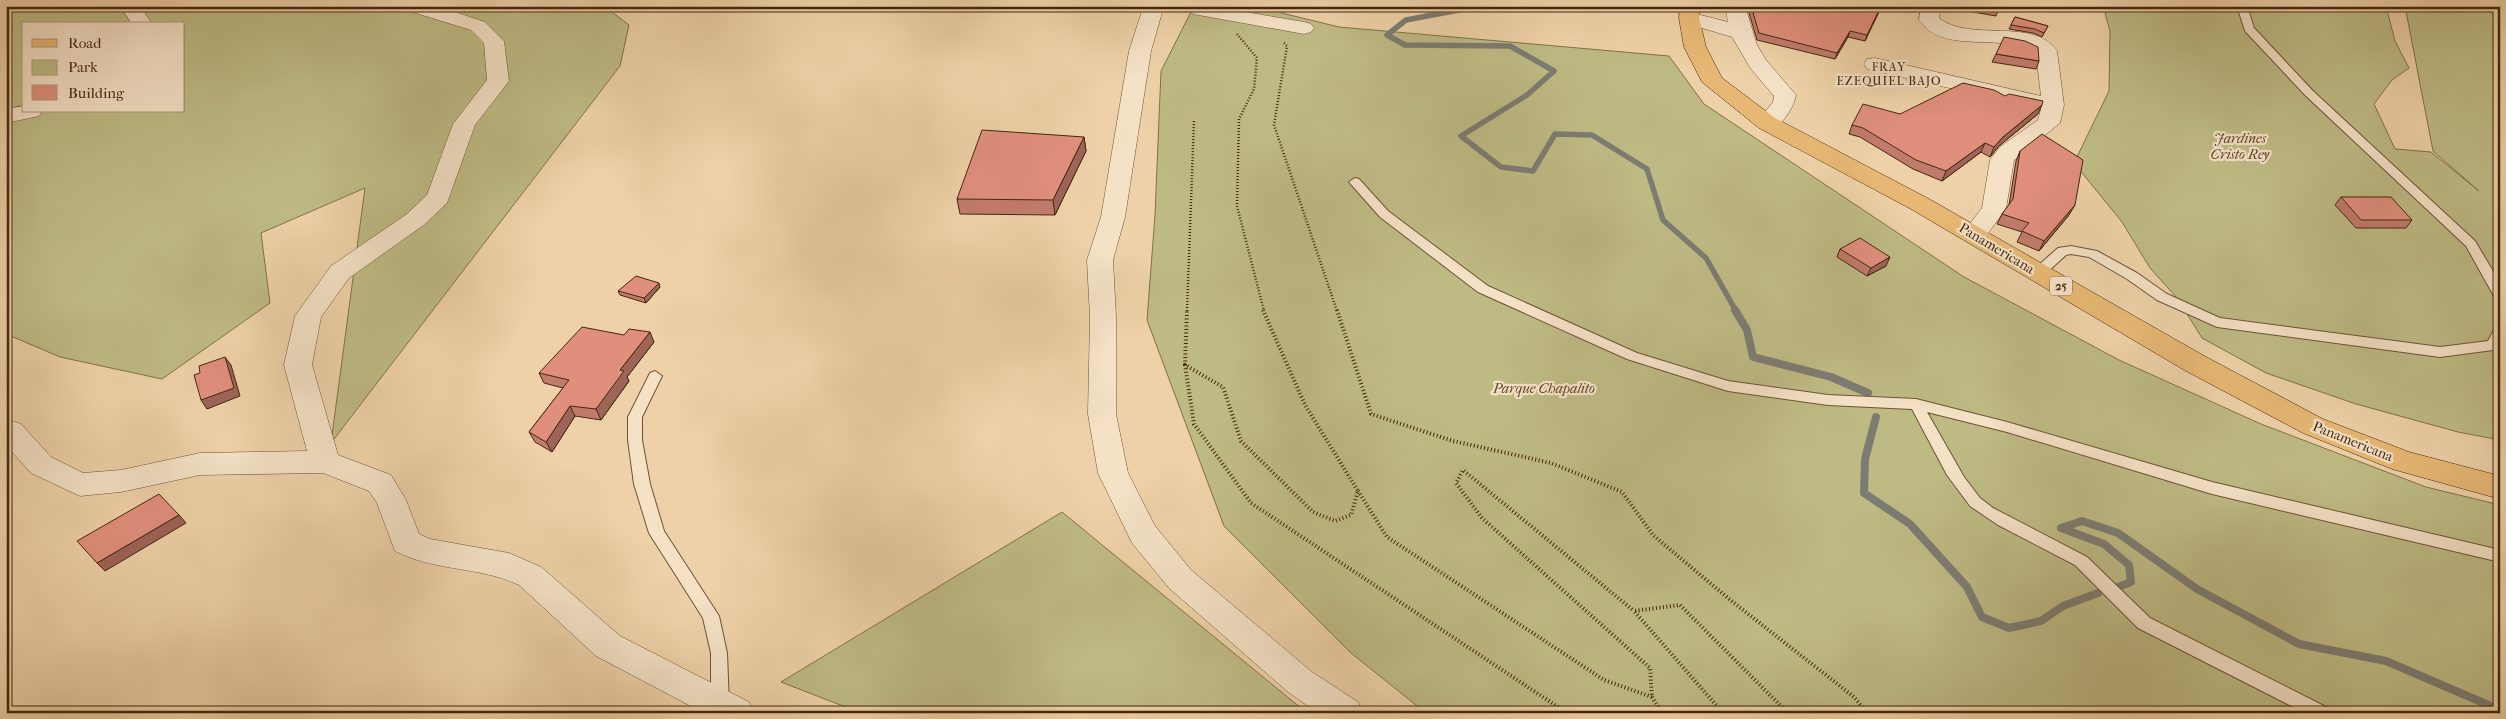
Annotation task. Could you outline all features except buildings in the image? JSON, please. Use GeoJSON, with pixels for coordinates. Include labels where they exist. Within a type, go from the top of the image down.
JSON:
{"type":"FeatureCollection","features":[{"type":"Feature","properties":{"kind":"main road","name":"Panamericana"},"geometry":{"type":"LineString","coordinates":[[1689,12],[1695,47],[1714,82],[1767,123],[1974,234],[2196,364],[2313,426],[2402,461],[2500,488]]}},
{"type":"Feature","properties":{"kind":"street"},"geometry":{"type":"LineString","coordinates":[[130,6],[141,22]]}},
{"type":"Feature","properties":{"kind":"street"},"geometry":{"type":"LineString","coordinates":[[326,462],[298,365],[308,316],[340,272],[416,219],[438,198],[464,124],[498,81],[494,41],[478,26],[461,19],[413,6]]}},
{"type":"Feature","properties":{"kind":"street"},"geometry":{"type":"LineString","coordinates":[[1198,6],[1200,10],[1210,13],[1304,28]]}},
{"type":"Feature","properties":{"kind":"street"},"geometry":{"type":"LineString","coordinates":[[1735,6],[1739,32],[1750,55],[1785,95],[1784,103],[1767,123]]}},
{"type":"Feature","properties":{"kind":"street"},"geometry":{"type":"LineString","coordinates":[[1931,6],[1929,20],[1933,26],[1948,32],[2031,41],[2046,51],[2053,105],[2049,124],[2008,152],[2002,160],[1994,209],[1974,234]]}},
{"type":"Feature","properties":{"kind":"street"},"geometry":{"type":"LineString","coordinates":[[1152,7],[1140,51],[1113,217],[1100,260],[1103,316],[1102,414],[1113,473],[1143,534],[1180,579],[1300,682],[1346,713]]}},
{"type":"Feature","properties":{"kind":"street"},"geometry":{"type":"LineString","coordinates":[[1689,12],[1739,32]]}},
{"type":"Feature","properties":{"kind":"street"},"geometry":{"type":"LineString","coordinates":[[1875,64],[2053,105]]}},
{"type":"Feature","properties":{"kind":"street"},"geometry":{"type":"LineString","coordinates":[[6,116],[26,112]]}},
{"type":"Feature","properties":{"kind":"street"},"geometry":{"type":"LineString","coordinates":[[6,429],[11,431],[41,465],[80,485],[121,481],[200,464],[326,462],[380,483],[391,500],[406,542],[424,551],[509,566],[530,576],[608,646],[729,709]]}},
{"type":"Feature","properties":{"kind":"lane"},"geometry":{"type":"LineString","coordinates":[[2242,6],[2249,29],[2309,93],[2471,244],[2500,295]]}},
{"type":"Feature","properties":{"kind":"lane"},"geometry":{"type":"LineString","coordinates":[[1355,182],[1384,214],[1483,288],[1632,356],[1728,386],[1828,400],[1916,404],[2007,427],[2212,488],[2500,556]]}},
{"type":"Feature","properties":{"kind":"lane"},"geometry":{"type":"LineString","coordinates":[[2038,273],[2062,251],[2071,250],[2093,254],[2132,276],[2162,297],[2217,322],[2440,352],[2493,345],[2500,331]]}},
{"type":"Feature","properties":{"kind":"lane"},"geometry":{"type":"LineString","coordinates":[[655,376],[635,416],[635,440],[642,484],[657,533],[711,616],[729,709]]}},
{"type":"Feature","properties":{"kind":"lane"},"geometry":{"type":"LineString","coordinates":[[1916,404],[1965,492],[1987,510],[2081,562],[2103,581],[2128,611],[2144,623],[2322,713]]}},
{"type":"Feature","properties":{"kind":"path"},"geometry":{"type":"LineString","coordinates":[[1241,28],[1234,31],[1257,58],[1254,89],[1240,118],[1237,206],[1266,320],[1305,406],[1387,537],[1604,680],[1652,697]]}},
{"type":"Feature","properties":{"kind":"path"},"geometry":{"type":"LineString","coordinates":[[1281,39],[1287,46],[1274,124],[1298,190],[1371,414],[1453,441],[1551,463],[1622,492],[1653,535],[1729,599],[1854,697],[1867,713]]}},
{"type":"Feature","properties":{"kind":"path"},"geometry":{"type":"LineString","coordinates":[[1194,120],[1185,365],[1194,424],[1251,503],[1567,713]]}},
{"type":"Feature","properties":{"kind":"path"},"geometry":{"type":"LineString","coordinates":[[1185,365],[1223,387],[1241,441],[1313,512],[1335,521],[1351,515],[1358,491]]}},
{"type":"Feature","properties":{"kind":"path"},"geometry":{"type":"LineString","coordinates":[[1662,713],[1652,697],[1650,668],[1482,518],[1456,483],[1463,470],[1634,612],[1723,713]]}},
{"type":"Feature","properties":{"kind":"path"},"geometry":{"type":"LineString","coordinates":[[1634,612],[1680,605],[1788,713]]}},
{"type":"Feature","properties":{"kind":"green space"},"geometry":{"type":"Polygon","coordinates":[[[6,6],[604,6],[629,25],[620,66],[331,443],[365,188],[261,233],[270,303],[162,379],[60,357],[6,334],[6,6]]]}},
{"type":"Feature","properties":{"kind":"green space","name":"Parque Chapalito"},"geometry":{"type":"Polygon","coordinates":[[[1194,6],[1253,6],[1339,27],[1669,56],[1704,104],[1964,277],[2119,360],[2261,424],[2426,487],[2500,505],[2500,713],[1426,713],[1351,653],[1224,526],[1147,320],[1155,215],[1161,71],[1194,6]]]}},
{"type":"Feature","properties":{"kind":"green space","name":"Jardines Cristo Rey"},"geometry":{"type":"Polygon","coordinates":[[[2103,6],[2386,6],[2395,41],[2409,68],[2392,80],[2374,104],[2395,149],[2431,152],[2479,191],[2433,151],[2405,6],[2500,6],[2500,259],[2497,263],[2500,265],[2500,440],[2458,432],[2356,404],[2266,373],[2202,338],[2177,298],[2150,268],[2122,222],[2074,163],[2109,91],[2110,31],[2103,6]]]}},
{"type":"Feature","properties":{"kind":"green space"},"geometry":{"type":"Polygon","coordinates":[[[1062,512],[1307,713],[861,713],[781,682],[1062,512]]]}},
{"type":"Feature","properties":{"kind":"waterway"},"geometry":{"type":"LineString","coordinates":[[1480,6],[1406,20],[1387,35],[1405,45],[1510,46],[1554,71],[1527,95],[1461,136],[1501,167],[1533,171],[1555,134],[1592,135],[1647,169],[1663,220],[1706,258],[1736,311]]}},
{"type":"Feature","properties":{"kind":"waterway"},"geometry":{"type":"LineString","coordinates":[[1735,310],[1747,330],[1753,357],[1831,377],[1868,393]]}},
{"type":"Feature","properties":{"kind":"waterway"},"geometry":{"type":"LineString","coordinates":[[1876,417],[1865,459],[1864,493],[1910,524],[1967,587],[1982,617],[2009,628],[2041,621],[2063,606],[2098,593]]}},
{"type":"Feature","properties":{"kind":"waterway"},"geometry":{"type":"LineString","coordinates":[[2118,587],[2131,582],[2129,565],[2104,544],[2061,528],[2082,521],[2118,533],[2197,589],[2299,644],[2386,661],[2500,710]]}},
{"type":"Feature","properties":{"kind":"district","name":"FRAY EZEQUIEL BAJO"},"geometry":{"type":"Point","coordinates":[1889,74]}}]}
